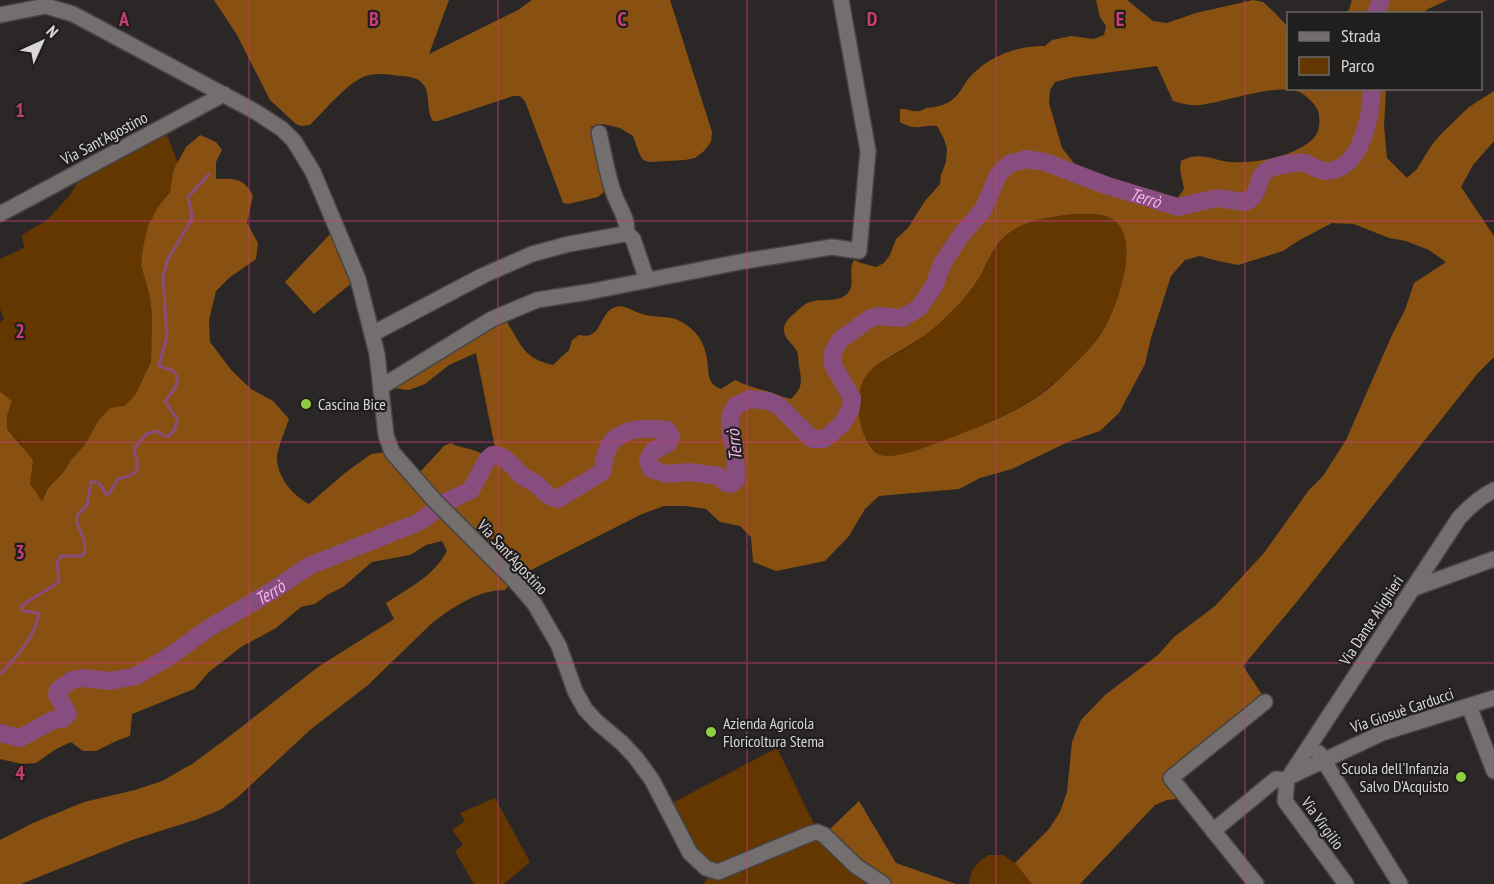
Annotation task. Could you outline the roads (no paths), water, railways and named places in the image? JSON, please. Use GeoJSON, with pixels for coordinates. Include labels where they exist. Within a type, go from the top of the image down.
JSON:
{"type":"FeatureCollection","features":[{"type":"Feature","properties":{"kind":"street"},"geometry":{"type":"LineString","coordinates":[[381,387],[492,320],[537,300],[832,247],[859,251],[868,151],[841,0]]}},
{"type":"Feature","properties":{"kind":"street","name":"Via Sant'Agostino"},"geometry":{"type":"LineString","coordinates":[[0,15],[46,6],[74,14],[224,94],[282,129],[294,141],[313,172],[358,279],[377,354],[386,435],[392,452],[435,501],[534,603],[559,646],[575,691],[585,709],[622,743],[652,780],[690,854],[706,868],[718,872],[817,832],[824,835],[856,866],[883,884]]}},
{"type":"Feature","properties":{"kind":"street","name":"Via Sant'Agostino"},"geometry":{"type":"LineString","coordinates":[[0,214],[224,94]]}},
{"type":"Feature","properties":{"kind":"street"},"geometry":{"type":"LineString","coordinates":[[599,133],[613,192],[626,223],[625,234]]}},
{"type":"Feature","properties":{"kind":"street"},"geometry":{"type":"LineString","coordinates":[[372,334],[484,275],[532,255],[569,244],[625,234],[630,236],[647,280]]}},
{"type":"Feature","properties":{"kind":"street","name":"Via Dante Alighieri"},"geometry":{"type":"LineString","coordinates":[[1288,778],[1459,518],[1483,496],[1494,490]]}},
{"type":"Feature","properties":{"kind":"street"},"geometry":{"type":"LineString","coordinates":[[1412,590],[1494,559]]}},
{"type":"Feature","properties":{"kind":"street","name":"Via Giosuè Carducci"},"geometry":{"type":"LineString","coordinates":[[1213,831],[1276,779],[1288,778],[1323,759],[1383,732],[1494,698]]}},
{"type":"Feature","properties":{"kind":"street"},"geometry":{"type":"LineString","coordinates":[[1256,884],[1171,778],[1265,702]]}},
{"type":"Feature","properties":{"kind":"street"},"geometry":{"type":"LineString","coordinates":[[1469,706],[1494,771]]}},
{"type":"Feature","properties":{"kind":"street"},"geometry":{"type":"LineString","coordinates":[[1313,742],[1400,884]]}},
{"type":"Feature","properties":{"kind":"street","name":"Via Virgilio"},"geometry":{"type":"LineString","coordinates":[[1288,778],[1285,801],[1346,884]]}},
{"type":"Feature","properties":{"kind":"waterway","name":"Terrò"},"geometry":{"type":"LineString","coordinates":[[1377,12],[1381,0]]}},
{"type":"Feature","properties":{"kind":"waterway","name":"Terrò"},"geometry":{"type":"LineString","coordinates":[[0,733],[20,738],[53,720],[62,719],[68,714],[57,695],[58,690],[72,680],[83,678],[110,681],[136,676],[309,566],[419,522],[448,501],[471,490],[492,455],[502,457],[522,476],[535,483],[548,495],[558,499],[602,472],[606,453],[616,438],[640,429],[667,430],[671,437],[668,443],[653,451],[648,460],[651,469],[667,474],[689,472],[719,476],[726,483],[731,484],[736,480],[735,449],[730,433],[730,418],[736,405],[750,399],[768,401],[779,406],[812,439],[824,439],[842,424],[851,408],[852,398],[833,365],[833,352],[840,340],[869,319],[878,316],[902,318],[919,308],[934,286],[943,262],[962,234],[983,210],[998,175],[1009,164],[1026,159],[1045,162],[1105,185],[1178,207],[1217,198],[1245,202],[1253,197],[1262,175],[1272,168],[1305,163],[1327,171],[1339,168],[1349,161],[1367,126],[1372,90]]}},
{"type":"Feature","properties":{"kind":"waterway"},"geometry":{"type":"LineString","coordinates":[[0,674],[24,646],[37,622],[39,613],[23,611],[21,606],[59,582],[57,562],[61,556],[81,556],[85,553],[84,540],[76,520],[79,513],[87,506],[91,482],[97,482],[105,494],[109,494],[118,479],[131,475],[137,470],[134,449],[146,434],[156,431],[169,436],[175,429],[177,419],[165,401],[177,383],[176,375],[173,371],[159,366],[167,336],[163,277],[168,259],[191,221],[192,214],[188,197],[209,174]]}},
{"type":"Feature","properties":{"kind":"place","name":"Cascina Bice"},"geometry":{"type":"Point","coordinates":[306,404]}},
{"type":"Feature","properties":{"kind":"place","name":"Azienda Agricola Floricoltura Stema"},"geometry":{"type":"Point","coordinates":[711,732]}},
{"type":"Feature","properties":{"kind":"place","name":"Scuola dell'Infanzia Salvo D'Acquisto"},"geometry":{"type":"Point","coordinates":[1461,777]}}]}
